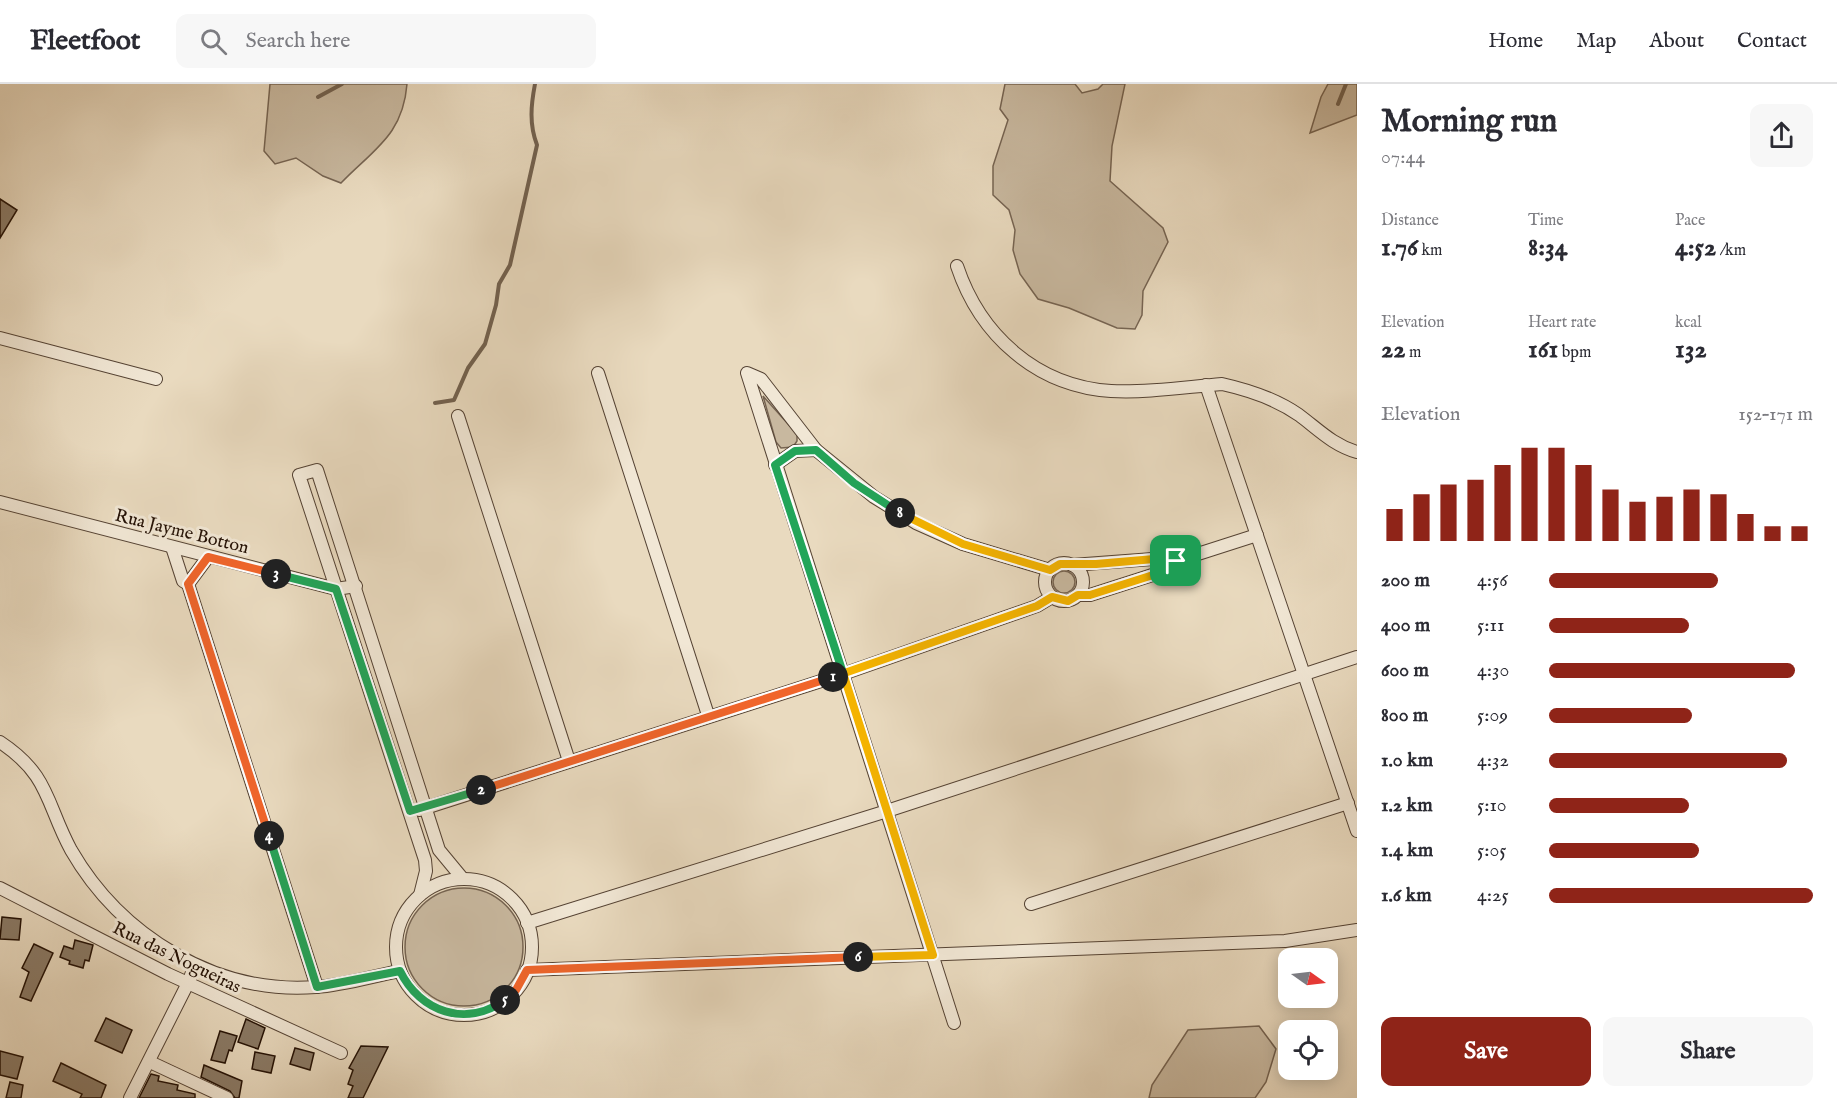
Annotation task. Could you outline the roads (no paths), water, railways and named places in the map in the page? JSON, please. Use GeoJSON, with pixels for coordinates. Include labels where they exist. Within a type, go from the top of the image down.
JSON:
{"type":"FeatureCollection","features":[{"type":"Feature","properties":{"kind":"street"},"geometry":{"type":"LineString","coordinates":[[957,266],[970,299],[990,329],[1015,354],[1046,373],[1078,386],[1113,391],[1206,385],[1237,387],[1267,397],[1297,414],[1330,441],[1357,452]]}},
{"type":"Feature","properties":{"kind":"street"},"geometry":{"type":"LineString","coordinates":[[0,338],[156,379]]}},
{"type":"Feature","properties":{"kind":"street"},"geometry":{"type":"LineString","coordinates":[[598,373],[708,715]]}},
{"type":"Feature","properties":{"kind":"street"},"geometry":{"type":"LineString","coordinates":[[954,1023],[747,373],[761,379],[816,450],[854,483],[916,523],[963,544],[1050,570]]}},
{"type":"Feature","properties":{"kind":"street"},"geometry":{"type":"LineString","coordinates":[[1206,385],[1357,831]]}},
{"type":"Feature","properties":{"kind":"street"},"geometry":{"type":"LineString","coordinates":[[458,416],[569,761]]}},
{"type":"Feature","properties":{"kind":"street"},"geometry":{"type":"LineString","coordinates":[[775,465],[795,451],[816,450]]}},
{"type":"Feature","properties":{"kind":"street"},"geometry":{"type":"LineString","coordinates":[[420,895],[440,883],[463,879],[486,883],[507,894],[522,912],[527,923],[531,946],[527,970],[516,990],[498,1005],[476,1014],[464,1015],[441,1011],[421,999],[400,971],[396,947],[400,924],[420,895],[426,871],[425,860],[299,476],[317,470],[439,850],[463,879]]}},
{"type":"Feature","properties":{"kind":"street","name":"Rua Jayme Botton"},"geometry":{"type":"LineString","coordinates":[[0,502],[336,589],[356,586]]}},
{"type":"Feature","properties":{"kind":"street"},"geometry":{"type":"LineString","coordinates":[[1176,561],[1172,569],[1090,595],[1078,595],[1062,601],[1052,597],[1045,580],[1050,570],[1060,564],[1166,558],[1176,561],[1257,535]]}},
{"type":"Feature","properties":{"kind":"street"},"geometry":{"type":"LineString","coordinates":[[172,548],[183,581],[188,584],[317,987]]}},
{"type":"Feature","properties":{"kind":"street"},"geometry":{"type":"LineString","coordinates":[[188,584],[208,557]]}},
{"type":"Feature","properties":{"kind":"street"},"geometry":{"type":"LineString","coordinates":[[1072,565],[1083,578],[1078,595]]}},
{"type":"Feature","properties":{"kind":"street"},"geometry":{"type":"LineString","coordinates":[[410,811],[426,808],[708,715],[843,674],[1037,606],[1052,597]]}},
{"type":"Feature","properties":{"kind":"street"},"geometry":{"type":"LineString","coordinates":[[527,923],[887,811],[1357,657]]}},
{"type":"Feature","properties":{"kind":"street"},"geometry":{"type":"LineString","coordinates":[[0,742],[20,757],[42,783],[69,846],[106,900],[155,942],[195,964],[253,983],[317,987],[400,971]]}},
{"type":"Feature","properties":{"kind":"street"},"geometry":{"type":"LineString","coordinates":[[1031,904],[1348,803]]}},
{"type":"Feature","properties":{"kind":"street","name":"Rua das Nogueiras"},"geometry":{"type":"LineString","coordinates":[[0,888],[188,983],[341,1053]]}},
{"type":"Feature","properties":{"kind":"street"},"geometry":{"type":"LineString","coordinates":[[527,970],[1285,941],[1357,930]]}},
{"type":"Feature","properties":{"kind":"street"},"geometry":{"type":"LineString","coordinates":[[130,1098],[150,1062],[195,964]]}},
{"type":"Feature","properties":{"kind":"street"},"geometry":{"type":"LineString","coordinates":[[150,1062],[227,1098]]}},
{"type":"Feature","properties":{"kind":"waterway"},"geometry":{"type":"LineString","coordinates":[[318,97],[342,84]]}},
{"type":"Feature","properties":{"kind":"waterway"},"geometry":{"type":"LineString","coordinates":[[435,403],[454,400],[468,368],[485,344],[496,305],[499,284],[510,265],[537,145],[532,114],[535,84]]}},
{"type":"Feature","properties":{"kind":"waterway"},"geometry":{"type":"LineString","coordinates":[[1338,104],[1346,84]]}}]}
